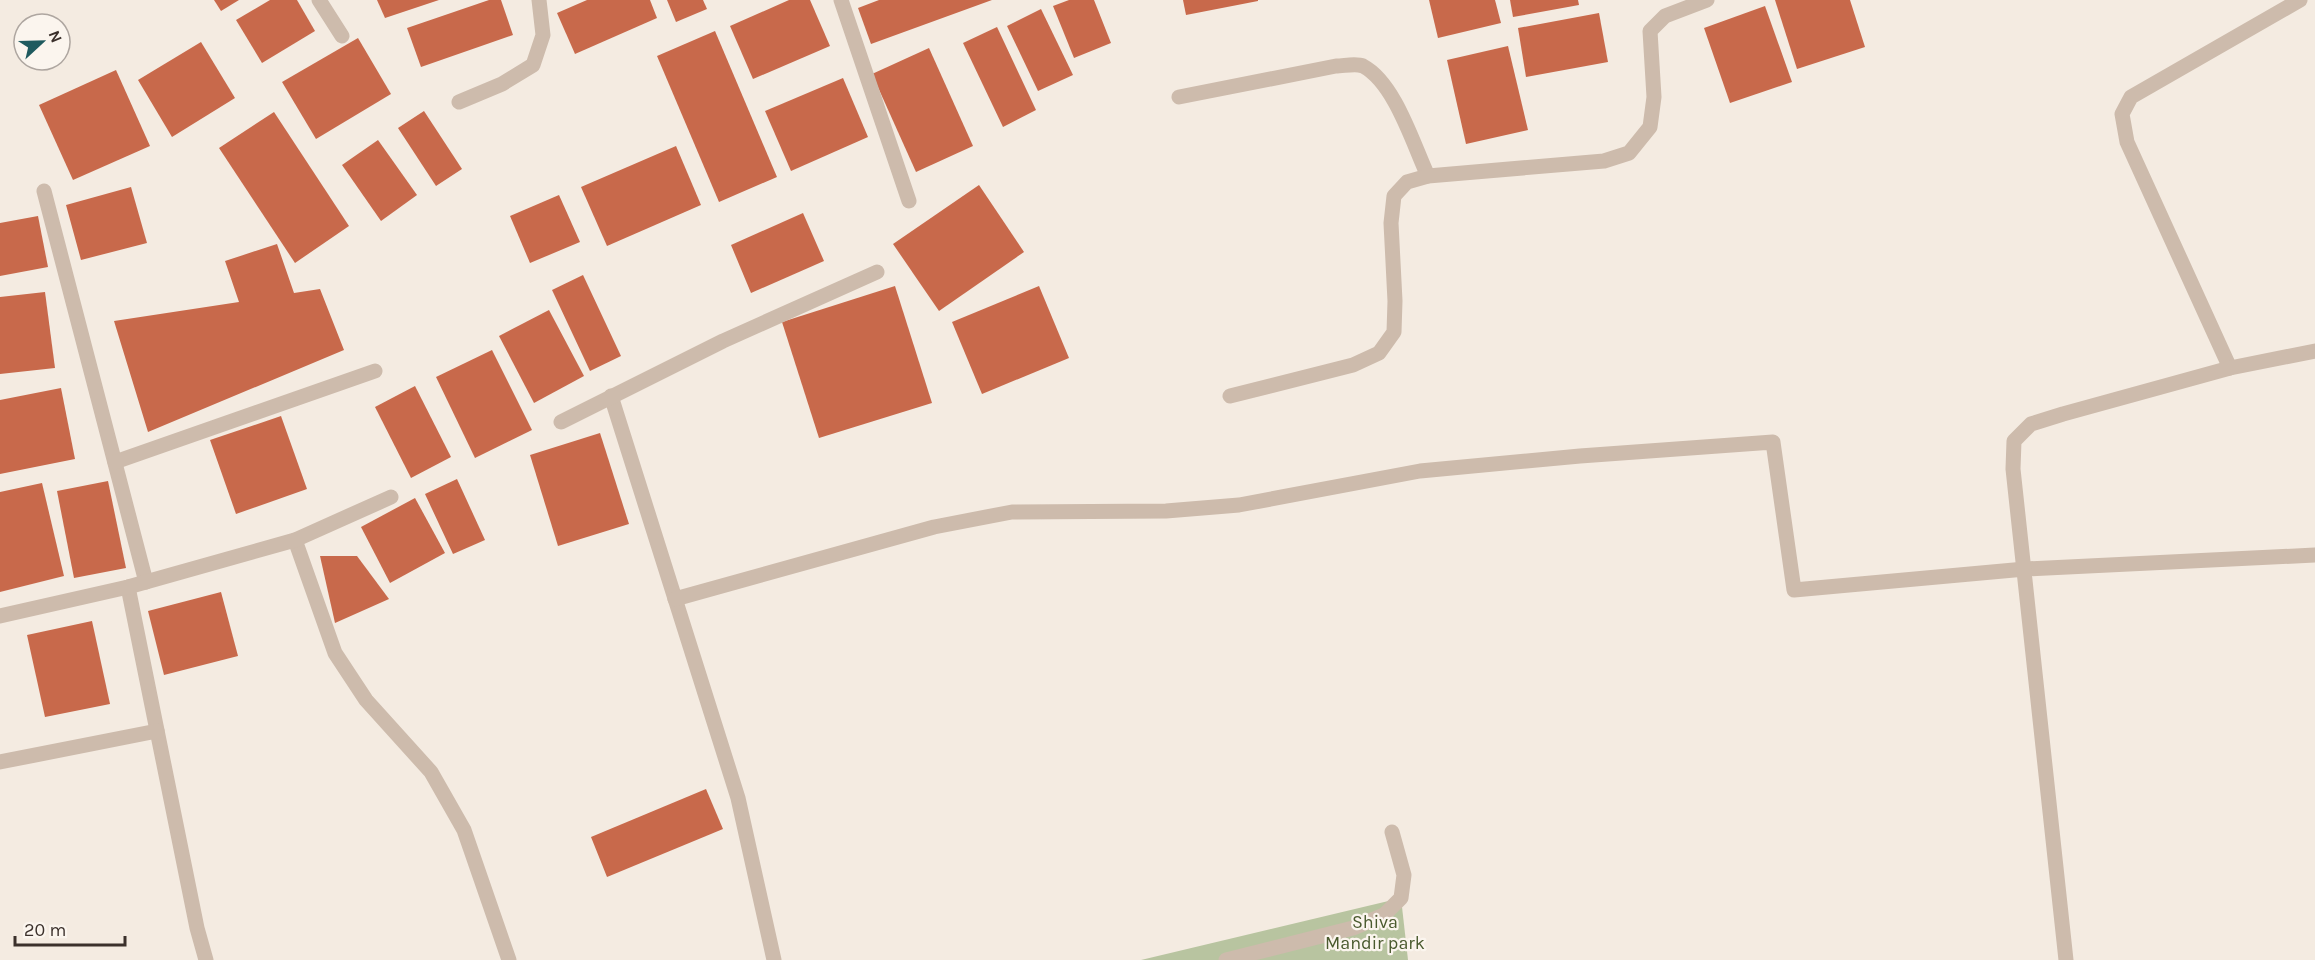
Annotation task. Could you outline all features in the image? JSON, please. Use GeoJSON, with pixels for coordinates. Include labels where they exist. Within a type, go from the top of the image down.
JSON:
{"type":"FeatureCollection","features":[{"type":"Feature","properties":{"kind":"street"},"geometry":{"type":"LineString","coordinates":[[319,0],[342,36]]}},
{"type":"Feature","properties":{"kind":"street"},"geometry":{"type":"LineString","coordinates":[[459,102],[502,84],[533,65],[543,35],[539,0]]}},
{"type":"Feature","properties":{"kind":"street"},"geometry":{"type":"LineString","coordinates":[[841,0],[909,201]]}},
{"type":"Feature","properties":{"kind":"street"},"geometry":{"type":"LineString","coordinates":[[1230,396],[1353,365],[1379,353],[1394,332],[1395,301],[1391,223],[1394,196],[1407,182],[1428,176],[1604,162],[1629,153],[1650,127],[1653,97],[1650,31],[1665,16],[1707,0]]}},
{"type":"Feature","properties":{"kind":"street"},"geometry":{"type":"LineString","coordinates":[[2230,368],[2127,142],[2122,114],[2131,96],[2300,0]]}},
{"type":"Feature","properties":{"kind":"street"},"geometry":{"type":"LineString","coordinates":[[1179,97],[1336,66],[1361,65],[1379,78],[1396,105],[1428,176]]}},
{"type":"Feature","properties":{"kind":"street"},"geometry":{"type":"LineString","coordinates":[[44,191],[146,582]]}},
{"type":"Feature","properties":{"kind":"street"},"geometry":{"type":"LineString","coordinates":[[561,422],[723,341],[877,272]]}},
{"type":"Feature","properties":{"kind":"street"},"geometry":{"type":"LineString","coordinates":[[2066,960],[2013,469],[2014,441],[2031,424],[2230,368],[2315,351]]}},
{"type":"Feature","properties":{"kind":"street"},"geometry":{"type":"LineString","coordinates":[[115,462],[375,371]]}},
{"type":"Feature","properties":{"kind":"street"},"geometry":{"type":"LineString","coordinates":[[610,396],[738,798],[774,960]]}},
{"type":"Feature","properties":{"kind":"street"},"geometry":{"type":"LineString","coordinates":[[675,598],[934,527],[1012,512],[1176,510],[1239,505],[1420,471],[1580,456],[1773,442],[1794,590],[2025,569],[2315,555]]}},
{"type":"Feature","properties":{"kind":"street"},"geometry":{"type":"LineString","coordinates":[[0,616],[128,587],[295,540],[391,497]]}},
{"type":"Feature","properties":{"kind":"street"},"geometry":{"type":"LineString","coordinates":[[295,540],[335,653],[366,700],[431,772],[464,830],[509,960]]}},
{"type":"Feature","properties":{"kind":"street"},"geometry":{"type":"LineString","coordinates":[[128,587],[197,928],[206,960]]}},
{"type":"Feature","properties":{"kind":"street"},"geometry":{"type":"LineString","coordinates":[[0,762],[157,731]]}},
{"type":"Feature","properties":{"kind":"street"},"geometry":{"type":"LineString","coordinates":[[1226,960],[1353,928],[1384,915],[1401,898],[1404,875],[1392,832]]}},
{"type":"Feature","properties":{"kind":"green space","name":"Shiva Mandir park"},"geometry":{"type":"Polygon","coordinates":[[[1401,898],[1408,960],[1141,960],[1401,898]]]}},
{"type":"Feature","properties":{"kind":"building"},"geometry":{"type":"Polygon","coordinates":[[[214,0],[239,0],[221,11],[214,0]]]}},
{"type":"Feature","properties":{"kind":"building"},"geometry":{"type":"Polygon","coordinates":[[[270,0],[297,0],[315,31],[262,63],[236,20],[270,0]]]}},
{"type":"Feature","properties":{"kind":"building"},"geometry":{"type":"Polygon","coordinates":[[[377,0],[439,0],[385,18],[377,0]]]}},
{"type":"Feature","properties":{"kind":"building"},"geometry":{"type":"Polygon","coordinates":[[[489,0],[501,0],[513,35],[421,67],[407,28],[489,0]]]}},
{"type":"Feature","properties":{"kind":"building"},"geometry":{"type":"Polygon","coordinates":[[[587,0],[650,0],[657,18],[575,54],[557,13],[587,0]]]}},
{"type":"Feature","properties":{"kind":"building"},"geometry":{"type":"Polygon","coordinates":[[[667,0],[703,0],[707,9],[676,22],[667,0]]]}},
{"type":"Feature","properties":{"kind":"building"},"geometry":{"type":"Polygon","coordinates":[[[789,0],[810,0],[830,46],[753,79],[730,26],[789,0]]]}},
{"type":"Feature","properties":{"kind":"building"},"geometry":{"type":"Polygon","coordinates":[[[879,0],[992,0],[871,44],[858,8],[879,0]]]}},
{"type":"Feature","properties":{"kind":"building"},"geometry":{"type":"Polygon","coordinates":[[[1069,0],[1094,0],[1111,43],[1074,58],[1053,6],[1069,0]]]}},
{"type":"Feature","properties":{"kind":"building"},"geometry":{"type":"Polygon","coordinates":[[[1183,0],[1258,0],[1258,1],[1186,15],[1183,0]]]}},
{"type":"Feature","properties":{"kind":"building"},"geometry":{"type":"Polygon","coordinates":[[[1429,0],[1495,0],[1501,23],[1438,38],[1429,0]]]}},
{"type":"Feature","properties":{"kind":"building"},"geometry":{"type":"Polygon","coordinates":[[[1510,0],[1578,0],[1579,5],[1513,17],[1510,0]]]}},
{"type":"Feature","properties":{"kind":"building"},"geometry":{"type":"Polygon","coordinates":[[[1775,0],[1850,0],[1865,47],[1797,69],[1775,0]]]}},
{"type":"Feature","properties":{"kind":"building"},"geometry":{"type":"Polygon","coordinates":[[[1765,6],[1792,82],[1730,103],[1704,28],[1765,6]]]}},
{"type":"Feature","properties":{"kind":"building"},"geometry":{"type":"Polygon","coordinates":[[[1041,9],[1073,75],[1038,91],[1007,26],[1041,9]]]}},
{"type":"Feature","properties":{"kind":"building"},"geometry":{"type":"Polygon","coordinates":[[[1599,13],[1608,62],[1526,77],[1518,28],[1599,13]]]}},
{"type":"Feature","properties":{"kind":"building"},"geometry":{"type":"Polygon","coordinates":[[[997,27],[1036,110],[1003,127],[963,43],[997,27]]]}},
{"type":"Feature","properties":{"kind":"building"},"geometry":{"type":"Polygon","coordinates":[[[715,31],[777,177],[719,202],[657,56],[715,31]]]}},
{"type":"Feature","properties":{"kind":"building"},"geometry":{"type":"Polygon","coordinates":[[[358,38],[391,94],[316,139],[282,82],[358,38]]]}},
{"type":"Feature","properties":{"kind":"building"},"geometry":{"type":"Polygon","coordinates":[[[201,42],[235,98],[172,137],[138,80],[201,42]]]}},
{"type":"Feature","properties":{"kind":"building"},"geometry":{"type":"Polygon","coordinates":[[[1508,46],[1528,130],[1466,144],[1447,60],[1508,46]]]}},
{"type":"Feature","properties":{"kind":"building"},"geometry":{"type":"Polygon","coordinates":[[[929,48],[973,146],[916,172],[872,74],[929,48]]]}},
{"type":"Feature","properties":{"kind":"building"},"geometry":{"type":"Polygon","coordinates":[[[116,70],[150,146],[73,180],[39,105],[116,70]]]}},
{"type":"Feature","properties":{"kind":"building"},"geometry":{"type":"Polygon","coordinates":[[[843,78],[868,137],[791,171],[765,111],[843,78]]]}},
{"type":"Feature","properties":{"kind":"building"},"geometry":{"type":"Polygon","coordinates":[[[424,111],[462,169],[436,186],[398,128],[424,111]]]}},
{"type":"Feature","properties":{"kind":"building"},"geometry":{"type":"Polygon","coordinates":[[[274,112],[349,226],[295,263],[219,148],[274,112]]]}},
{"type":"Feature","properties":{"kind":"building"},"geometry":{"type":"Polygon","coordinates":[[[378,140],[417,195],[381,221],[342,165],[378,140]]]}},
{"type":"Feature","properties":{"kind":"building"},"geometry":{"type":"Polygon","coordinates":[[[676,146],[701,205],[607,246],[581,187],[676,146]]]}},
{"type":"Feature","properties":{"kind":"building"},"geometry":{"type":"Polygon","coordinates":[[[979,185],[1024,252],[939,311],[893,244],[979,185]]]}},
{"type":"Feature","properties":{"kind":"building"},"geometry":{"type":"Polygon","coordinates":[[[131,187],[147,243],[81,260],[66,205],[131,187]]]}},
{"type":"Feature","properties":{"kind":"building"},"geometry":{"type":"Polygon","coordinates":[[[559,195],[580,242],[530,263],[510,216],[559,195]]]}},
{"type":"Feature","properties":{"kind":"building"},"geometry":{"type":"Polygon","coordinates":[[[803,213],[824,261],[751,293],[731,245],[803,213]]]}},
{"type":"Feature","properties":{"kind":"building"},"geometry":{"type":"Polygon","coordinates":[[[38,216],[48,267],[0,276],[0,223],[38,216]]]}},
{"type":"Feature","properties":{"kind":"building"},"geometry":{"type":"Polygon","coordinates":[[[277,244],[294,293],[320,289],[344,350],[148,432],[114,321],[239,302],[225,261],[277,244]]]}},
{"type":"Feature","properties":{"kind":"building"},"geometry":{"type":"Polygon","coordinates":[[[583,275],[621,356],[590,371],[552,290],[583,275]]]}},
{"type":"Feature","properties":{"kind":"building"},"geometry":{"type":"Polygon","coordinates":[[[895,286],[932,403],[819,438],[782,322],[895,286]]]}},
{"type":"Feature","properties":{"kind":"building"},"geometry":{"type":"Polygon","coordinates":[[[1039,286],[1069,358],[982,394],[952,322],[1039,286]]]}},
{"type":"Feature","properties":{"kind":"building"},"geometry":{"type":"Polygon","coordinates":[[[45,292],[55,368],[0,374],[0,297],[45,292]]]}},
{"type":"Feature","properties":{"kind":"building"},"geometry":{"type":"Polygon","coordinates":[[[549,310],[584,376],[534,403],[499,336],[549,310]]]}},
{"type":"Feature","properties":{"kind":"building"},"geometry":{"type":"Polygon","coordinates":[[[492,350],[532,430],[475,458],[436,377],[492,350]]]}},
{"type":"Feature","properties":{"kind":"building"},"geometry":{"type":"Polygon","coordinates":[[[415,386],[451,457],[411,478],[375,407],[415,386]]]}},
{"type":"Feature","properties":{"kind":"building"},"geometry":{"type":"Polygon","coordinates":[[[61,388],[75,459],[0,474],[0,400],[61,388]]]}},
{"type":"Feature","properties":{"kind":"building"},"geometry":{"type":"Polygon","coordinates":[[[281,416],[307,489],[236,514],[210,440],[281,416]]]}},
{"type":"Feature","properties":{"kind":"building"},"geometry":{"type":"Polygon","coordinates":[[[600,433],[629,524],[558,546],[530,455],[600,433]]]}},
{"type":"Feature","properties":{"kind":"building"},"geometry":{"type":"Polygon","coordinates":[[[457,479],[485,540],[453,554],[425,494],[457,479]]]}},
{"type":"Feature","properties":{"kind":"building"},"geometry":{"type":"Polygon","coordinates":[[[108,481],[126,568],[74,578],[57,491],[108,481]]]}},
{"type":"Feature","properties":{"kind":"building"},"geometry":{"type":"Polygon","coordinates":[[[42,483],[64,576],[0,592],[0,492],[42,483]]]}},
{"type":"Feature","properties":{"kind":"building"},"geometry":{"type":"Polygon","coordinates":[[[415,498],[445,553],[390,583],[361,527],[415,498]]]}},
{"type":"Feature","properties":{"kind":"building"},"geometry":{"type":"Polygon","coordinates":[[[320,556],[357,556],[389,599],[335,623],[320,556]]]}},
{"type":"Feature","properties":{"kind":"building"},"geometry":{"type":"Polygon","coordinates":[[[221,592],[238,656],[164,675],[148,611],[221,592]]]}},
{"type":"Feature","properties":{"kind":"building"},"geometry":{"type":"Polygon","coordinates":[[[92,621],[110,704],[45,717],[27,635],[92,621]]]}},
{"type":"Feature","properties":{"kind":"building"},"geometry":{"type":"Polygon","coordinates":[[[706,789],[723,829],[607,877],[591,837],[706,789]]]}}]}
